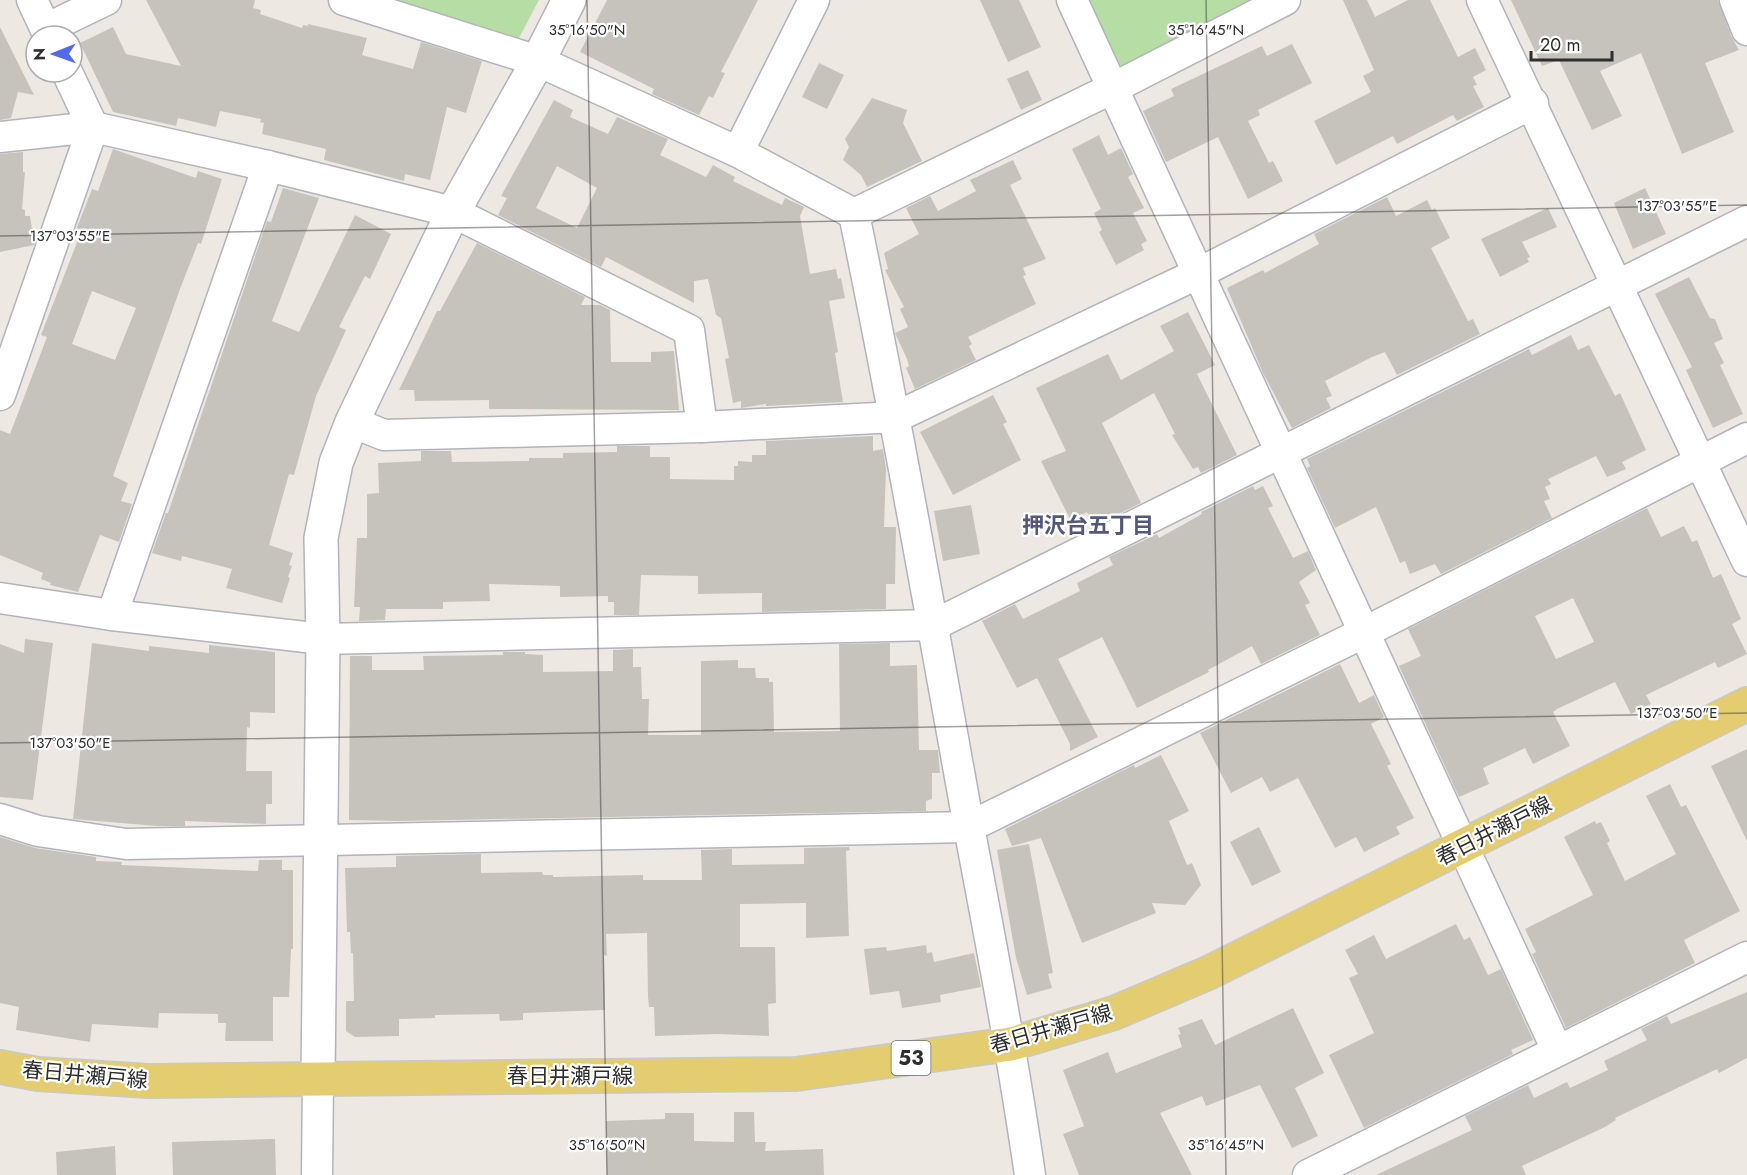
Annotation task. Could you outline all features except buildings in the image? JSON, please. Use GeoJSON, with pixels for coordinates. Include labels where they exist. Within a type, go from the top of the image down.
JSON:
{"type":"FeatureCollection","features":[{"type":"Feature","properties":{"kind":"main road","name":"春日井瀬戸線"},"geometry":{"type":"LineString","coordinates":[[0,1067],[39,1074],[149,1081],[796,1074],[1011,1044],[1113,1013],[1208,973],[1463,848],[1747,704]]}},
{"type":"Feature","properties":{"kind":"street"},"geometry":{"type":"LineString","coordinates":[[32,0],[44,24]]}},
{"type":"Feature","properties":{"kind":"street"},"geometry":{"type":"LineString","coordinates":[[64,24],[106,0]]}},
{"type":"Feature","properties":{"kind":"street"},"geometry":{"type":"LineString","coordinates":[[344,0],[538,61],[738,152],[854,214]]}},
{"type":"Feature","properties":{"kind":"street"},"geometry":{"type":"LineString","coordinates":[[316,1175],[323,639],[321,538],[336,463],[352,422],[453,212],[538,61],[569,0]]}},
{"type":"Feature","properties":{"kind":"street"},"geometry":{"type":"LineString","coordinates":[[738,152],[814,0]]}},
{"type":"Feature","properties":{"kind":"street"},"geometry":{"type":"LineString","coordinates":[[1072,0],[1557,1050]]}},
{"type":"Feature","properties":{"kind":"street"},"geometry":{"type":"LineString","coordinates":[[854,214],[1113,88],[1285,0]]}},
{"type":"Feature","properties":{"kind":"street"},"geometry":{"type":"LineString","coordinates":[[1482,0],[1533,103],[1747,561]]}},
{"type":"Feature","properties":{"kind":"street"},"geometry":{"type":"LineString","coordinates":[[1735,0],[1747,30]]}},
{"type":"Feature","properties":{"kind":"street"},"geometry":{"type":"LineString","coordinates":[[0,395],[13,326],[93,127],[73,84]]}},
{"type":"Feature","properties":{"kind":"street"},"geometry":{"type":"LineString","coordinates":[[352,422],[384,435],[702,427],[896,417],[1199,273],[1533,103]]}},
{"type":"Feature","properties":{"kind":"street"},"geometry":{"type":"LineString","coordinates":[[0,137],[93,127],[268,166],[453,212],[689,330],[702,427]]}},
{"type":"Feature","properties":{"kind":"street"},"geometry":{"type":"LineString","coordinates":[[112,615],[268,166]]}},
{"type":"Feature","properties":{"kind":"street"},"geometry":{"type":"LineString","coordinates":[[854,214],[896,417],[969,827],[1011,1044],[1030,1175]]}},
{"type":"Feature","properties":{"kind":"street"},"geometry":{"type":"LineString","coordinates":[[0,598],[112,615],[323,639],[934,625],[1747,221]]}},
{"type":"Feature","properties":{"kind":"street"},"geometry":{"type":"LineString","coordinates":[[0,819],[38,831],[126,844],[969,827],[1363,633],[1747,438]]}},
{"type":"Feature","properties":{"kind":"street"},"geometry":{"type":"LineString","coordinates":[[1308,1175],[1747,957]]}},
{"type":"Feature","properties":{"kind":"green space"},"geometry":{"type":"Polygon","coordinates":[[[397,0],[539,0],[519,38],[397,0]]]}},
{"type":"Feature","properties":{"kind":"green space"},"geometry":{"type":"Polygon","coordinates":[[[1085,0],[1255,0],[1123,66],[1114,62],[1085,0]]]}},
{"type":"Feature","properties":{"kind":"district","name":"押沢台五丁目"},"geometry":{"type":"Point","coordinates":[1088,525]}}]}
